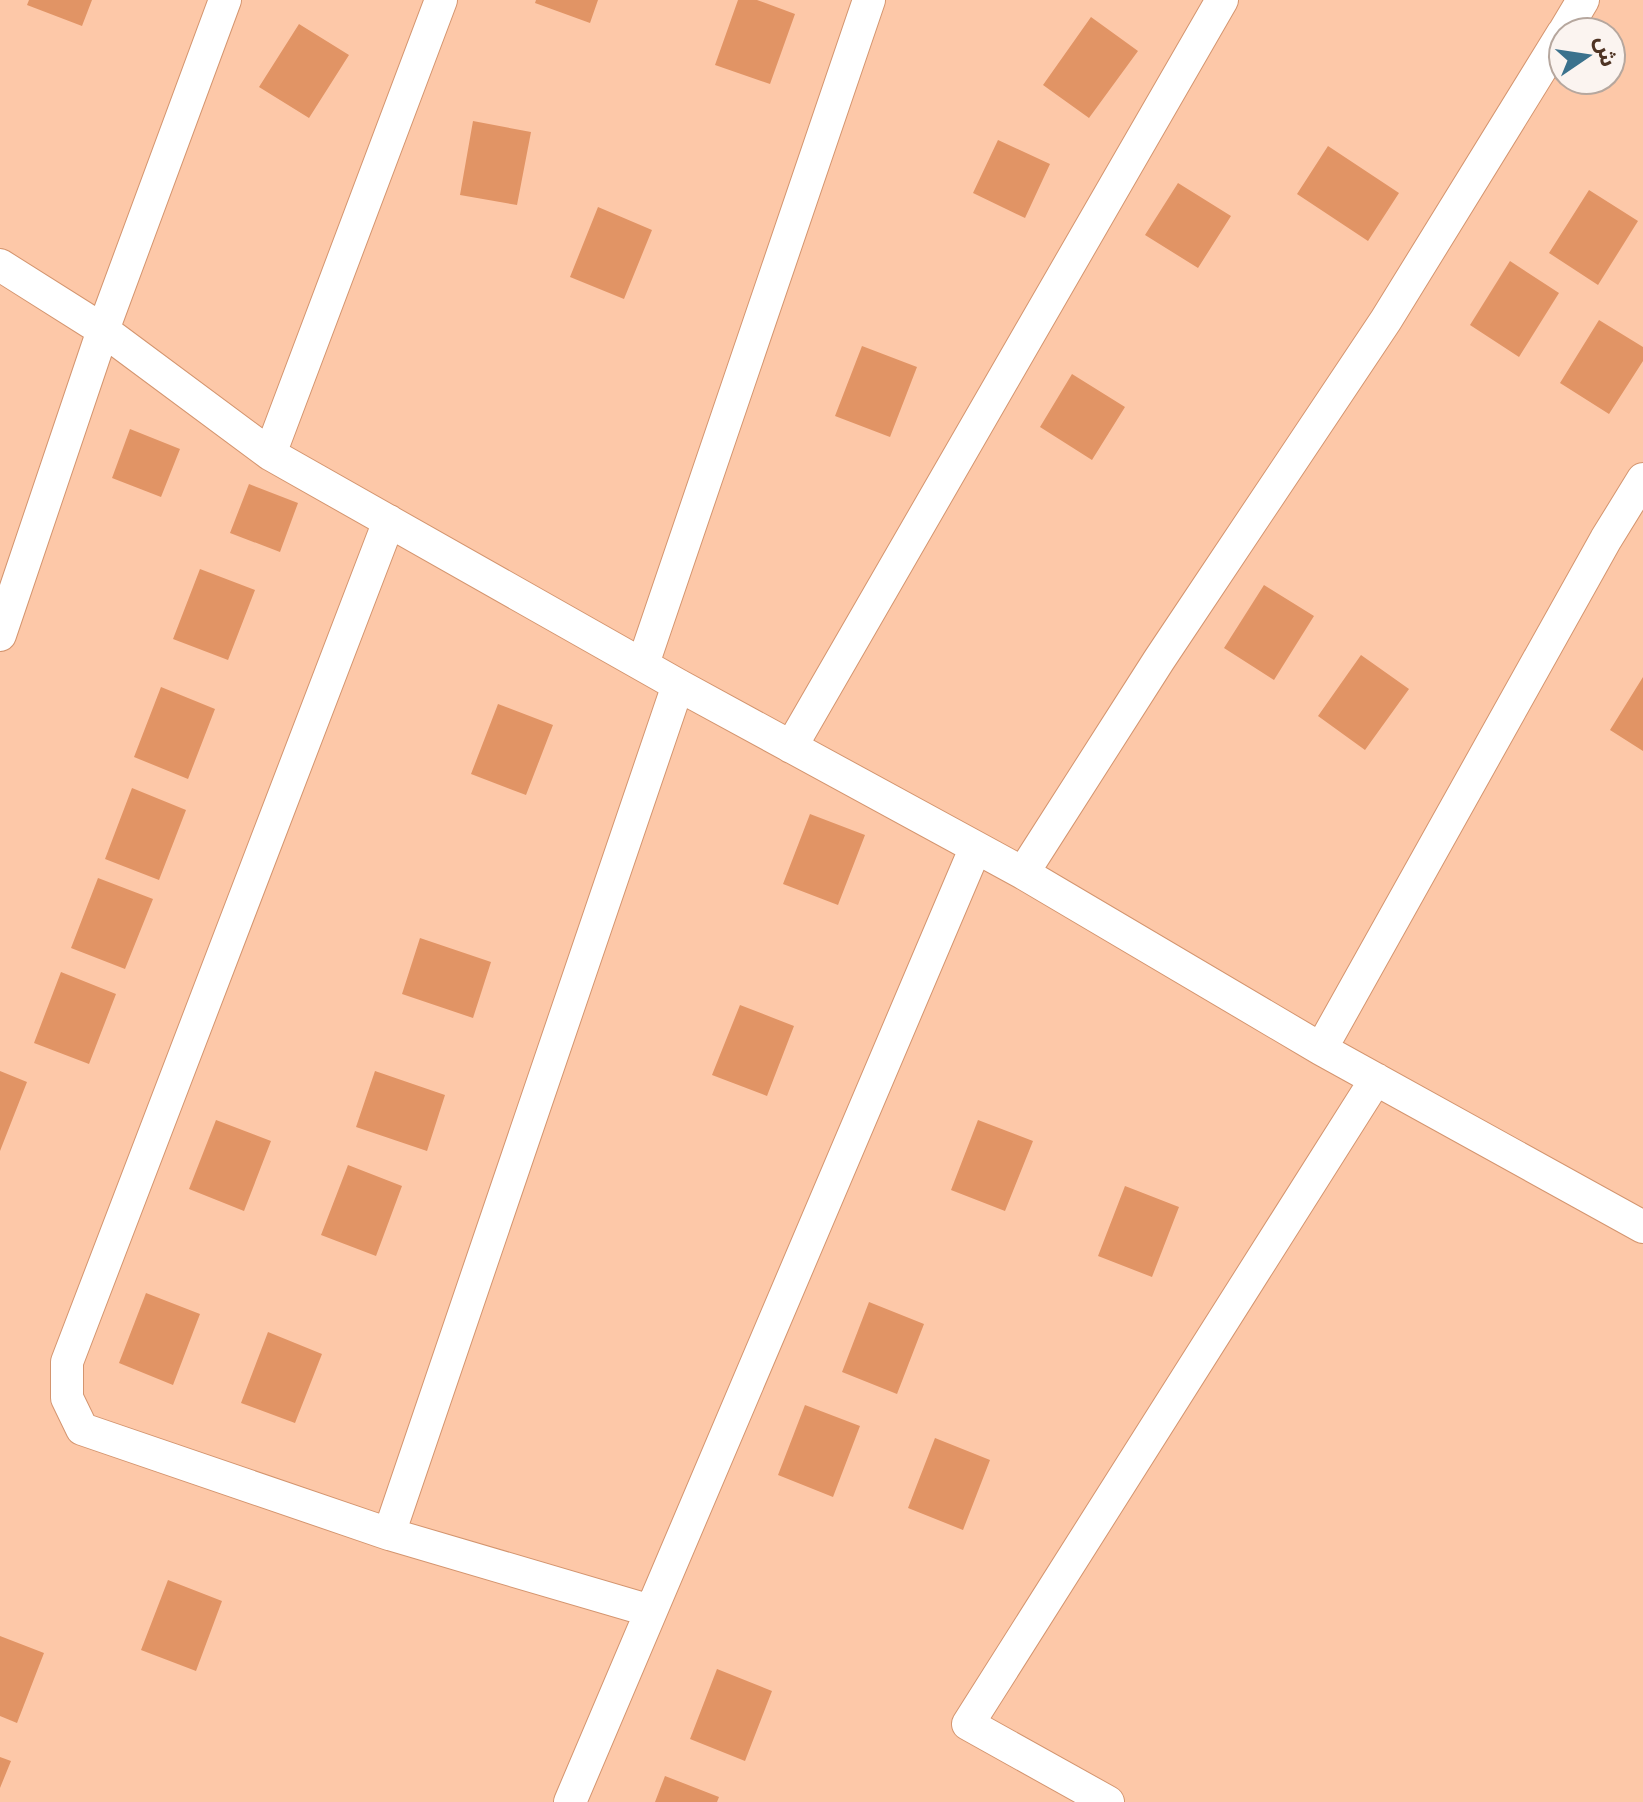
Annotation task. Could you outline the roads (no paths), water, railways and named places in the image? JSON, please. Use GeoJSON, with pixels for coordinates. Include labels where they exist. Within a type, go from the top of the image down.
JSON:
{"type":"FeatureCollection","features":[{"type":"Feature","properties":{"kind":"street"},"geometry":{"type":"LineString","coordinates":[[0,635],[103,330],[225,0]]}},
{"type":"Feature","properties":{"kind":"street"},"geometry":{"type":"LineString","coordinates":[[270,454],[441,0]]}},
{"type":"Feature","properties":{"kind":"street"},"geometry":{"type":"LineString","coordinates":[[643,664],[869,0]]}},
{"type":"Feature","properties":{"kind":"street"},"geometry":{"type":"LineString","coordinates":[[791,747],[1222,0]]}},
{"type":"Feature","properties":{"kind":"street"},"geometry":{"type":"LineString","coordinates":[[1023,873],[1159,660],[1386,320],[1547,58]]}},
{"type":"Feature","properties":{"kind":"street"},"geometry":{"type":"LineString","coordinates":[[0,265],[103,330],[270,454],[678,685],[1023,873],[1321,1049],[1643,1227]]}},
{"type":"Feature","properties":{"kind":"street"},"geometry":{"type":"LineString","coordinates":[[1321,1049],[1606,539],[1643,479]]}},
{"type":"Feature","properties":{"kind":"street"},"geometry":{"type":"LineString","coordinates":[[389,521],[67,1362],[67,1398],[82,1429],[389,1534],[651,1611]]}},
{"type":"Feature","properties":{"kind":"street"},"geometry":{"type":"LineString","coordinates":[[389,1534],[678,685]]}},
{"type":"Feature","properties":{"kind":"street"},"geometry":{"type":"LineString","coordinates":[[570,1802],[975,849]]}},
{"type":"Feature","properties":{"kind":"street"},"geometry":{"type":"LineString","coordinates":[[1108,1802],[968,1724],[1376,1079]]}}]}
